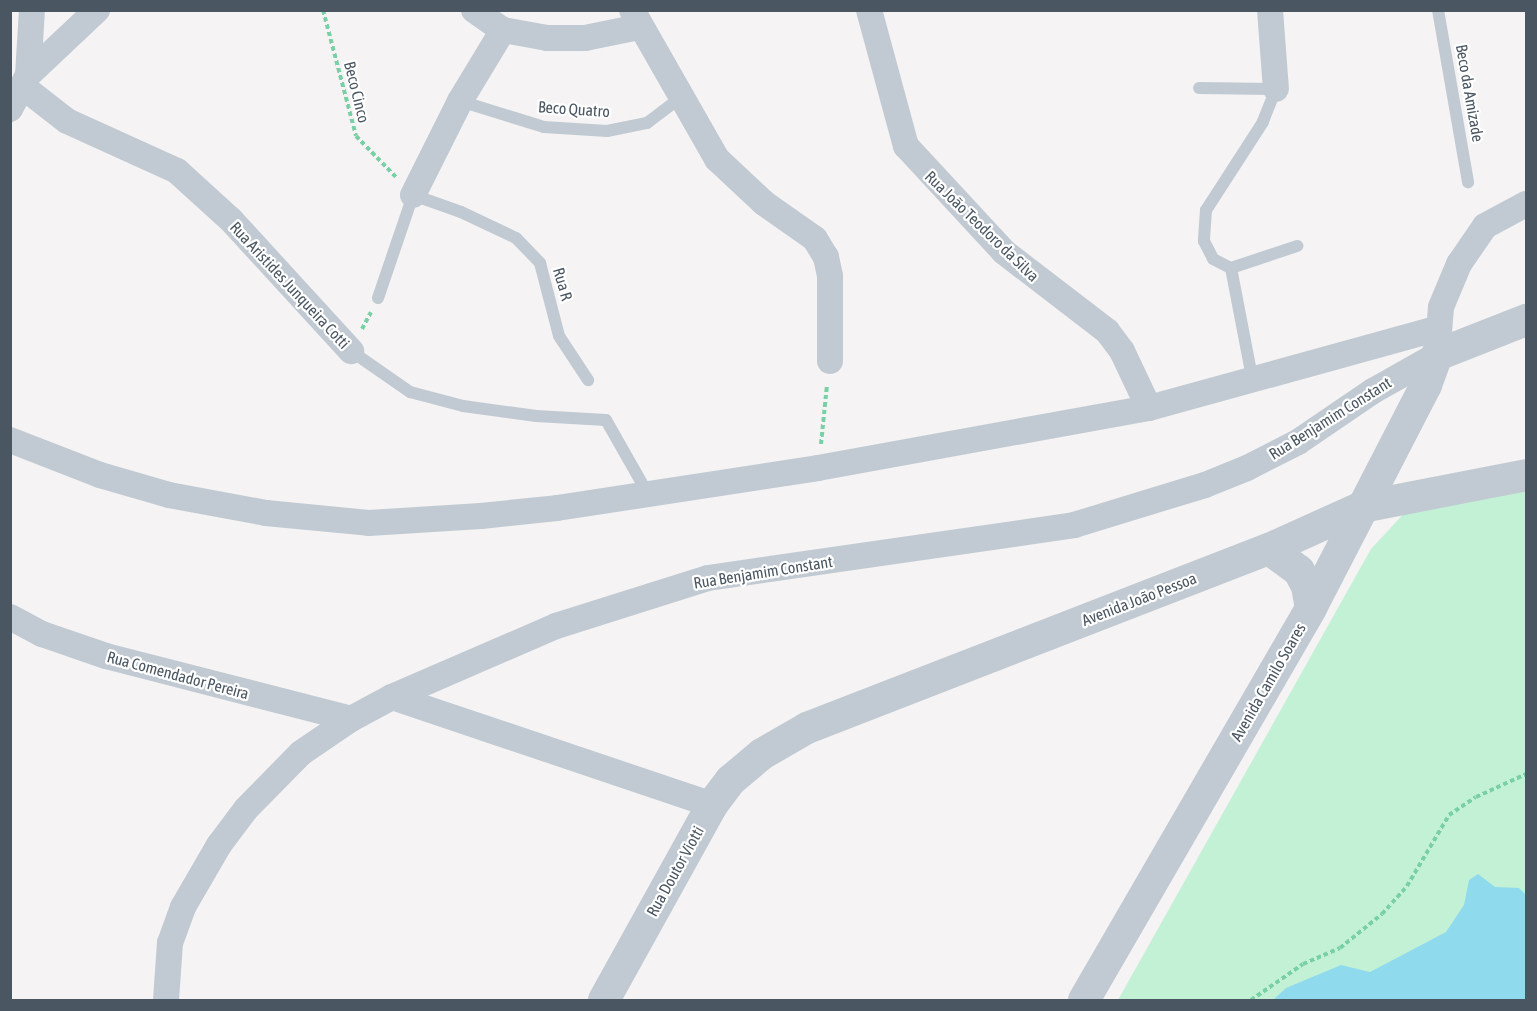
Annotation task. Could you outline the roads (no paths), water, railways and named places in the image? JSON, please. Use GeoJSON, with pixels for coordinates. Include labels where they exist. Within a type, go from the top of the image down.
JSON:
{"type":"FeatureCollection","features":[{"type":"Feature","properties":{"kind":"street"},"geometry":{"type":"LineString","coordinates":[[25,80],[32,10]]}},
{"type":"Feature","properties":{"kind":"street"},"geometry":{"type":"LineString","coordinates":[[10,109],[25,80],[97,10]]}},
{"type":"Feature","properties":{"kind":"street"},"geometry":{"type":"LineString","coordinates":[[474,10],[503,30],[548,38],[585,38],[635,19],[717,159],[764,203],[815,239],[826,257],[830,276],[830,361]]}},
{"type":"Feature","properties":{"kind":"street","name":"Rua João Teodoro da Silva"},"geometry":{"type":"LineString","coordinates":[[869,10],[906,147],[1005,252],[1107,331],[1122,351],[1149,408]]}},
{"type":"Feature","properties":{"kind":"street"},"geometry":{"type":"LineString","coordinates":[[1270,10],[1276,89]]}},
{"type":"Feature","properties":{"kind":"street"},"geometry":{"type":"LineString","coordinates":[[413,195],[460,101],[503,30]]}},
{"type":"Feature","properties":{"kind":"street","name":"Rua Aristides Junqueira Cotti"},"geometry":{"type":"LineString","coordinates":[[25,80],[67,121],[177,171],[231,220],[351,351]]}},
{"type":"Feature","properties":{"kind":"street"},"geometry":{"type":"LineString","coordinates":[[1438,341],[1441,307],[1459,264],[1485,226],[1527,204]]}},
{"type":"Feature","properties":{"kind":"street"},"geometry":{"type":"LineString","coordinates":[[10,440],[100,475],[169,495],[266,513],[369,523],[525,512],[818,468],[1149,408],[1252,378],[1438,341],[1527,320]]}},
{"type":"Feature","properties":{"kind":"street","name":"Avenida Camilo Soares"},"geometry":{"type":"LineString","coordinates":[[1084,1000],[1311,608],[1426,385],[1438,341]]}},
{"type":"Feature","properties":{"kind":"street","name":"Rua Benjamim Constant"},"geometry":{"type":"LineString","coordinates":[[166,1000],[171,943],[183,907],[219,845],[246,809],[301,753],[351,719],[392,697],[556,626],[708,578],[998,538],[1074,525],[1204,485],[1298,442],[1373,391],[1438,341]]}},
{"type":"Feature","properties":{"kind":"street","name":"Avenida João Pessoa"},"geometry":{"type":"LineString","coordinates":[[762,754],[807,728],[871,701],[1269,549],[1362,507],[1527,475]]}},
{"type":"Feature","properties":{"kind":"street"},"geometry":{"type":"LineString","coordinates":[[1269,549],[1299,570],[1307,586],[1311,608]]}},
{"type":"Feature","properties":{"kind":"street","name":"Rua Comendador Pereira"},"geometry":{"type":"LineString","coordinates":[[10,617],[42,634],[106,656],[351,719]]}},
{"type":"Feature","properties":{"kind":"street"},"geometry":{"type":"LineString","coordinates":[[392,697],[712,805]]}},
{"type":"Feature","properties":{"kind":"street","name":"Rua Doutor Viotti"},"geometry":{"type":"LineString","coordinates":[[604,1000],[712,805],[731,780],[762,754]]}},
{"type":"Feature","properties":{"kind":"lane","name":"Beco da Amizade"},"geometry":{"type":"LineString","coordinates":[[1438,10],[1468,182]]}},
{"type":"Feature","properties":{"kind":"lane"},"geometry":{"type":"LineString","coordinates":[[1199,88],[1276,89],[1263,122],[1206,210],[1204,241],[1213,260],[1231,268],[1297,246]]}},
{"type":"Feature","properties":{"kind":"lane","name":"Beco Quatro"},"geometry":{"type":"LineString","coordinates":[[460,101],[544,127],[607,131],[647,123],[680,98]]}},
{"type":"Feature","properties":{"kind":"lane"},"geometry":{"type":"LineString","coordinates":[[378,298],[413,195]]}},
{"type":"Feature","properties":{"kind":"lane","name":"Rua R"},"geometry":{"type":"LineString","coordinates":[[413,195],[516,238],[540,264],[559,336],[588,380]]}},
{"type":"Feature","properties":{"kind":"lane"},"geometry":{"type":"LineString","coordinates":[[1231,268],[1252,378]]}},
{"type":"Feature","properties":{"kind":"lane","name":"Rua Aristides Junqueira Cotti"},"geometry":{"type":"LineString","coordinates":[[351,351],[410,392],[494,410],[606,420],[649,495]]}},
{"type":"Feature","properties":{"kind":"water"},"geometry":{"type":"Polygon","coordinates":[[[1478,874],[1495,887],[1519,888],[1526,895],[1526,1000],[1273,1000],[1286,988],[1341,965],[1370,972],[1446,932],[1464,905],[1469,880],[1478,874]]]}}]}
